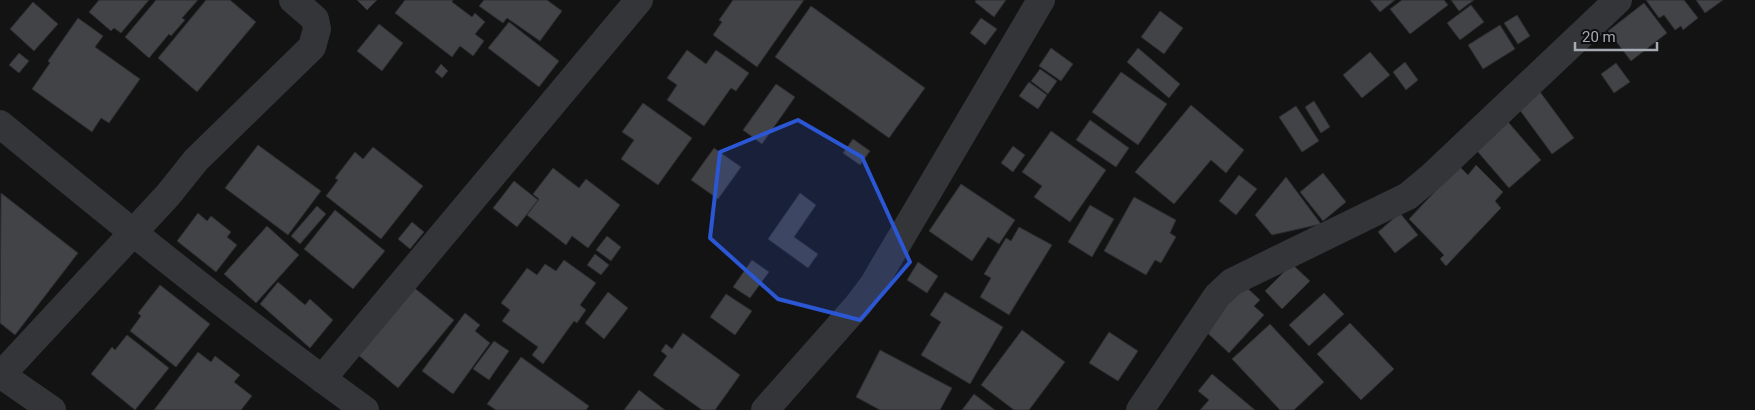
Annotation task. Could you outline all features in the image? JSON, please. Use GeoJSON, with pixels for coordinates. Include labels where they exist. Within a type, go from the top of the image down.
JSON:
{"type":"FeatureCollection","features":[{"type":"Feature","properties":{"kind":"street"},"geometry":{"type":"LineString","coordinates":[[52,410],[1,375],[168,195],[196,160],[312,47],[316,28],[315,19],[293,0]]}},
{"type":"Feature","properties":{"kind":"street"},"geometry":{"type":"LineString","coordinates":[[322,379],[639,0]]}},
{"type":"Feature","properties":{"kind":"street"},"geometry":{"type":"LineString","coordinates":[[765,410],[858,305],[873,285],[1042,0]]}},
{"type":"Feature","properties":{"kind":"street"},"geometry":{"type":"LineString","coordinates":[[1140,410],[1216,296],[1232,282],[1408,196],[1432,176],[1618,0]]}},
{"type":"Feature","properties":{"kind":"street"},"geometry":{"type":"LineString","coordinates":[[0,124],[133,233],[365,410]]}},
{"type":"Feature","properties":{"kind":"highlighted area"},"geometry":{"type":"Polygon","coordinates":[[[798,120],[862,157],[910,262],[860,320],[778,299],[710,238],[720,152],[798,120]]]}},
{"type":"Feature","properties":{"kind":"building"},"geometry":{"type":"Polygon","coordinates":[[[99,0],[149,0],[121,33],[114,28],[111,31],[89,12],[99,0]]]}},
{"type":"Feature","properties":{"kind":"building"},"geometry":{"type":"Polygon","coordinates":[[[156,0],[198,0],[182,18],[185,20],[171,36],[169,34],[149,58],[125,37],[156,0]]]}},
{"type":"Feature","properties":{"kind":"building"},"geometry":{"type":"Polygon","coordinates":[[[206,0],[230,0],[256,22],[197,92],[158,58],[206,0]]]}},
{"type":"Feature","properties":{"kind":"building"},"geometry":{"type":"Polygon","coordinates":[[[357,0],[377,0],[367,10],[357,0]]]}},
{"type":"Feature","properties":{"kind":"building"},"geometry":{"type":"Polygon","coordinates":[[[405,0],[453,0],[452,2],[472,17],[475,13],[485,22],[475,34],[484,41],[473,56],[460,46],[452,57],[395,13],[405,0]]]}},
{"type":"Feature","properties":{"kind":"building"},"geometry":{"type":"Polygon","coordinates":[[[484,0],[547,0],[562,11],[540,41],[507,18],[503,23],[479,6],[484,0]]]}},
{"type":"Feature","properties":{"kind":"building"},"geometry":{"type":"Polygon","coordinates":[[[733,0],[804,0],[757,67],[713,35],[722,22],[719,20],[733,0]]]}},
{"type":"Feature","properties":{"kind":"building"},"geometry":{"type":"Polygon","coordinates":[[[976,0],[1006,0],[994,17],[975,2],[976,0]]]}},
{"type":"Feature","properties":{"kind":"building"},"geometry":{"type":"Polygon","coordinates":[[[1370,0],[1395,0],[1380,12],[1370,0]]]}},
{"type":"Feature","properties":{"kind":"building"},"geometry":{"type":"Polygon","coordinates":[[[1402,0],[1444,0],[1448,5],[1410,34],[1390,9],[1402,0]]]}},
{"type":"Feature","properties":{"kind":"building"},"geometry":{"type":"Polygon","coordinates":[[[1451,0],[1474,0],[1459,11],[1451,0]]]}},
{"type":"Feature","properties":{"kind":"building"},"geometry":{"type":"Polygon","coordinates":[[[1646,0],[1684,0],[1698,18],[1683,30],[1681,26],[1675,30],[1664,15],[1659,18],[1646,0]]]}},
{"type":"Feature","properties":{"kind":"building"},"geometry":{"type":"Polygon","coordinates":[[[1696,0],[1723,0],[1705,13],[1696,0]]]}},
{"type":"Feature","properties":{"kind":"building"},"geometry":{"type":"Polygon","coordinates":[[[33,2],[58,24],[34,51],[10,29],[33,2]]]}},
{"type":"Feature","properties":{"kind":"building"},"geometry":{"type":"Polygon","coordinates":[[[1644,3],[1667,33],[1631,61],[1608,31],[1644,3]]]}},
{"type":"Feature","properties":{"kind":"building"},"geometry":{"type":"Polygon","coordinates":[[[1471,5],[1484,22],[1460,40],[1447,23],[1471,5]]]}},
{"type":"Feature","properties":{"kind":"building"},"geometry":{"type":"Polygon","coordinates":[[[811,6],[925,88],[889,138],[775,57],[811,6]]]}},
{"type":"Feature","properties":{"kind":"building"},"geometry":{"type":"Polygon","coordinates":[[[1160,11],[1183,28],[1164,54],[1141,37],[1160,11]]]}},
{"type":"Feature","properties":{"kind":"building"},"geometry":{"type":"Polygon","coordinates":[[[1517,15],[1530,36],[1518,44],[1504,23],[1517,15]]]}},
{"type":"Feature","properties":{"kind":"building"},"geometry":{"type":"Polygon","coordinates":[[[78,18],[103,36],[95,47],[140,79],[109,123],[101,118],[92,132],[32,89],[50,63],[48,61],[78,18]]]}},
{"type":"Feature","properties":{"kind":"building"},"geometry":{"type":"Polygon","coordinates":[[[981,18],[997,29],[985,45],[970,33],[981,18]]]}},
{"type":"Feature","properties":{"kind":"building"},"geometry":{"type":"Polygon","coordinates":[[[509,22],[559,61],[539,87],[488,48],[509,22]]]}},
{"type":"Feature","properties":{"kind":"building"},"geometry":{"type":"Polygon","coordinates":[[[379,24],[403,43],[382,71],[357,51],[379,24]]]}},
{"type":"Feature","properties":{"kind":"building"},"geometry":{"type":"Polygon","coordinates":[[[1500,25],[1515,49],[1483,69],[1468,45],[1500,25]]]}},
{"type":"Feature","properties":{"kind":"building"},"geometry":{"type":"Polygon","coordinates":[[[1051,48],[1073,64],[1061,81],[1039,66],[1051,48]]]}},
{"type":"Feature","properties":{"kind":"building"},"geometry":{"type":"Polygon","coordinates":[[[1138,48],[1180,84],[1169,98],[1127,62],[1138,48]]]}},
{"type":"Feature","properties":{"kind":"building"},"geometry":{"type":"Polygon","coordinates":[[[687,50],[706,64],[716,50],[749,73],[736,91],[731,88],[704,126],[667,100],[677,85],[667,78],[687,50]]]}},
{"type":"Feature","properties":{"kind":"building"},"geometry":{"type":"Polygon","coordinates":[[[1370,52],[1390,75],[1362,98],[1343,75],[1370,52]]]}},
{"type":"Feature","properties":{"kind":"building"},"geometry":{"type":"Polygon","coordinates":[[[19,53],[29,61],[19,73],[9,65],[19,53]]]}},
{"type":"Feature","properties":{"kind":"building"},"geometry":{"type":"Polygon","coordinates":[[[1405,62],[1418,80],[1406,90],[1393,72],[1405,62]]]}},
{"type":"Feature","properties":{"kind":"building"},"geometry":{"type":"Polygon","coordinates":[[[1616,63],[1630,82],[1614,93],[1601,74],[1616,63]]]}},
{"type":"Feature","properties":{"kind":"building"},"geometry":{"type":"Polygon","coordinates":[[[441,64],[448,71],[442,78],[435,72],[441,64]]]}},
{"type":"Feature","properties":{"kind":"building"},"geometry":{"type":"Polygon","coordinates":[[[1040,69],[1057,81],[1048,94],[1031,81],[1040,69]]]}},
{"type":"Feature","properties":{"kind":"building"},"geometry":{"type":"Polygon","coordinates":[[[1121,72],[1167,104],[1138,145],[1092,112],[1121,72]]]}},
{"type":"Feature","properties":{"kind":"building"},"geometry":{"type":"Polygon","coordinates":[[[1029,82],[1047,95],[1038,109],[1019,96],[1029,82]]]}},
{"type":"Feature","properties":{"kind":"building"},"geometry":{"type":"Polygon","coordinates":[[[776,84],[795,97],[762,144],[743,130],[776,84]]]}},
{"type":"Feature","properties":{"kind":"building"},"geometry":{"type":"Polygon","coordinates":[[[1538,89],[1574,138],[1552,154],[1516,105],[1538,89]]]}},
{"type":"Feature","properties":{"kind":"building"},"geometry":{"type":"Polygon","coordinates":[[[1314,101],[1330,127],[1321,133],[1305,107],[1314,101]]]}},
{"type":"Feature","properties":{"kind":"building"},"geometry":{"type":"Polygon","coordinates":[[[643,103],[692,138],[658,185],[621,159],[634,140],[622,132],[643,103]]]}},
{"type":"Feature","properties":{"kind":"building"},"geometry":{"type":"Polygon","coordinates":[[[1191,105],[1244,150],[1226,173],[1211,160],[1174,204],[1135,172],[1191,105]]]}},
{"type":"Feature","properties":{"kind":"building"},"geometry":{"type":"Polygon","coordinates":[[[1296,106],[1319,141],[1302,152],[1279,117],[1296,106]]]}},
{"type":"Feature","properties":{"kind":"building"},"geometry":{"type":"Polygon","coordinates":[[[1503,116],[1541,160],[1509,188],[1471,144],[1503,116]]]}},
{"type":"Feature","properties":{"kind":"building"},"geometry":{"type":"Polygon","coordinates":[[[1090,120],[1129,148],[1116,167],[1076,140],[1090,120]]]}},
{"type":"Feature","properties":{"kind":"building"},"geometry":{"type":"Polygon","coordinates":[[[1051,131],[1106,170],[1070,222],[1034,197],[1042,186],[1022,172],[1051,131]]]}},
{"type":"Feature","properties":{"kind":"building"},"geometry":{"type":"Polygon","coordinates":[[[853,139],[870,151],[860,165],[843,153],[853,139]]]}},
{"type":"Feature","properties":{"kind":"building"},"geometry":{"type":"Polygon","coordinates":[[[258,145],[321,191],[288,235],[225,188],[258,145]]]}},
{"type":"Feature","properties":{"kind":"building"},"geometry":{"type":"Polygon","coordinates":[[[1013,146],[1025,155],[1013,172],[1001,163],[1013,146]]]}},
{"type":"Feature","properties":{"kind":"building"},"geometry":{"type":"Polygon","coordinates":[[[373,147],[423,186],[381,239],[326,196],[338,180],[335,178],[355,152],[363,159],[373,147]]]}},
{"type":"Feature","properties":{"kind":"building"},"geometry":{"type":"Polygon","coordinates":[[[714,148],[741,167],[718,199],[691,180],[714,148]]]}},
{"type":"Feature","properties":{"kind":"building"},"geometry":{"type":"Polygon","coordinates":[[[1476,165],[1503,192],[1495,201],[1501,208],[1446,266],[1440,259],[1444,255],[1409,219],[1459,166],[1468,175],[1476,165]]]}},
{"type":"Feature","properties":{"kind":"building"},"geometry":{"type":"Polygon","coordinates":[[[553,168],[579,188],[586,179],[620,205],[588,248],[572,236],[566,245],[527,215],[539,199],[533,194],[553,168]]]}},
{"type":"Feature","properties":{"kind":"building"},"geometry":{"type":"Polygon","coordinates":[[[1323,173],[1346,202],[1323,221],[1300,192],[1323,173]]]}},
{"type":"Feature","properties":{"kind":"building"},"geometry":{"type":"Polygon","coordinates":[[[1239,175],[1257,189],[1236,215],[1219,201],[1239,175]]]}},
{"type":"Feature","properties":{"kind":"building"},"geometry":{"type":"Polygon","coordinates":[[[1286,177],[1321,224],[1272,235],[1255,215],[1286,177]]]}},
{"type":"Feature","properties":{"kind":"building"},"geometry":{"type":"Polygon","coordinates":[[[514,181],[538,200],[517,227],[493,208],[514,181]]]}},
{"type":"Feature","properties":{"kind":"building"},"geometry":{"type":"Polygon","coordinates":[[[961,184],[1015,220],[999,244],[988,237],[972,261],[929,231],[961,184]]]}},
{"type":"Feature","properties":{"kind":"building"},"geometry":{"type":"Polygon","coordinates":[[[1,193],[78,253],[15,335],[0,323],[1,193]]]}},
{"type":"Feature","properties":{"kind":"building"},"geometry":{"type":"Polygon","coordinates":[[[800,193],[816,205],[794,237],[818,254],[808,268],[768,239],[800,193]]]}},
{"type":"Feature","properties":{"kind":"building"},"geometry":{"type":"Polygon","coordinates":[[[1134,197],[1176,220],[1170,233],[1176,237],[1161,263],[1155,260],[1146,275],[1104,251],[1134,197]]]}},
{"type":"Feature","properties":{"kind":"building"},"geometry":{"type":"Polygon","coordinates":[[[1090,205],[1114,219],[1092,257],[1068,242],[1090,205]]]}},
{"type":"Feature","properties":{"kind":"building"},"geometry":{"type":"Polygon","coordinates":[[[317,206],[326,214],[300,244],[291,236],[317,206]]]}},
{"type":"Feature","properties":{"kind":"building"},"geometry":{"type":"Polygon","coordinates":[[[335,210],[385,251],[353,289],[304,249],[335,210]]]}},
{"type":"Feature","properties":{"kind":"building"},"geometry":{"type":"Polygon","coordinates":[[[198,213],[207,221],[211,216],[231,232],[227,237],[237,245],[216,272],[177,241],[198,213]]]}},
{"type":"Feature","properties":{"kind":"building"},"geometry":{"type":"Polygon","coordinates":[[[1400,213],[1418,235],[1395,253],[1378,232],[1400,213]]]}},
{"type":"Feature","properties":{"kind":"building"},"geometry":{"type":"Polygon","coordinates":[[[412,222],[424,232],[410,249],[398,239],[412,222]]]}},
{"type":"Feature","properties":{"kind":"building"},"geometry":{"type":"Polygon","coordinates":[[[267,226],[299,255],[256,303],[224,274],[267,226]]]}},
{"type":"Feature","properties":{"kind":"building"},"geometry":{"type":"Polygon","coordinates":[[[1019,227],[1052,245],[1009,315],[980,297],[991,278],[984,274],[1006,238],[1011,241],[1019,227]]]}},
{"type":"Feature","properties":{"kind":"building"},"geometry":{"type":"Polygon","coordinates":[[[607,236],[621,247],[611,261],[596,250],[607,236]]]}},
{"type":"Feature","properties":{"kind":"building"},"geometry":{"type":"Polygon","coordinates":[[[595,254],[609,265],[601,275],[587,265],[595,254]]]}},
{"type":"Feature","properties":{"kind":"building"},"geometry":{"type":"Polygon","coordinates":[[[564,260],[596,283],[580,305],[586,310],[577,323],[574,321],[543,364],[532,355],[538,347],[502,321],[510,310],[501,303],[527,268],[537,275],[545,264],[556,271],[564,260]]]}},
{"type":"Feature","properties":{"kind":"building"},"geometry":{"type":"Polygon","coordinates":[[[752,260],[769,272],[750,298],[733,287],[752,260]]]}},
{"type":"Feature","properties":{"kind":"building"},"geometry":{"type":"Polygon","coordinates":[[[918,262],[938,276],[927,293],[907,280],[918,262]]]}},
{"type":"Feature","properties":{"kind":"building"},"geometry":{"type":"Polygon","coordinates":[[[1292,264],[1310,281],[1282,309],[1265,291],[1292,264]]]}},
{"type":"Feature","properties":{"kind":"building"},"geometry":{"type":"Polygon","coordinates":[[[278,282],[305,305],[310,299],[333,320],[310,348],[260,304],[278,282]]]}},
{"type":"Feature","properties":{"kind":"building"},"geometry":{"type":"Polygon","coordinates":[[[1243,284],[1260,300],[1254,306],[1264,315],[1229,353],[1202,328],[1243,284]]]}},
{"type":"Feature","properties":{"kind":"building"},"geometry":{"type":"Polygon","coordinates":[[[160,285],[210,324],[176,367],[130,331],[141,316],[138,313],[160,285]]]}},
{"type":"Feature","properties":{"kind":"building"},"geometry":{"type":"Polygon","coordinates":[[[412,286],[454,320],[398,388],[357,354],[412,286]]]}},
{"type":"Feature","properties":{"kind":"building"},"geometry":{"type":"Polygon","coordinates":[[[608,292],[628,308],[604,339],[585,323],[608,292]]]}},
{"type":"Feature","properties":{"kind":"building"},"geometry":{"type":"Polygon","coordinates":[[[945,292],[1003,327],[970,384],[921,355],[941,322],[930,315],[945,292]]]}},
{"type":"Feature","properties":{"kind":"building"},"geometry":{"type":"Polygon","coordinates":[[[1324,293],[1344,314],[1309,346],[1289,325],[1324,293]]]}},
{"type":"Feature","properties":{"kind":"building"},"geometry":{"type":"Polygon","coordinates":[[[726,294],[752,311],[735,335],[710,317],[726,294]]]}},
{"type":"Feature","properties":{"kind":"building"},"geometry":{"type":"Polygon","coordinates":[[[465,313],[480,325],[475,331],[490,343],[453,394],[422,371],[465,313]]]}},
{"type":"Feature","properties":{"kind":"building"},"geometry":{"type":"Polygon","coordinates":[[[1350,323],[1394,369],[1361,400],[1317,354],[1350,323]]]}},
{"type":"Feature","properties":{"kind":"building"},"geometry":{"type":"Polygon","coordinates":[[[1270,324],[1324,382],[1294,410],[1280,410],[1232,359],[1270,324]]]}},
{"type":"Feature","properties":{"kind":"building"},"geometry":{"type":"Polygon","coordinates":[[[1022,330],[1065,362],[1029,410],[1014,410],[981,385],[1022,330]]]}},
{"type":"Feature","properties":{"kind":"building"},"geometry":{"type":"Polygon","coordinates":[[[1109,332],[1138,351],[1118,381],[1089,363],[1109,332]]]}},
{"type":"Feature","properties":{"kind":"building"},"geometry":{"type":"Polygon","coordinates":[[[683,333],[740,375],[715,410],[702,410],[653,375],[667,356],[661,351],[666,344],[672,349],[683,333]]]}},
{"type":"Feature","properties":{"kind":"building"},"geometry":{"type":"Polygon","coordinates":[[[127,335],[169,368],[135,410],[91,374],[112,347],[115,350],[127,335]]]}},
{"type":"Feature","properties":{"kind":"building"},"geometry":{"type":"Polygon","coordinates":[[[494,341],[509,351],[489,380],[473,369],[494,341]]]}},
{"type":"Feature","properties":{"kind":"building"},"geometry":{"type":"Polygon","coordinates":[[[880,350],[952,388],[940,410],[880,410],[856,397],[880,350]]]}},
{"type":"Feature","properties":{"kind":"building"},"geometry":{"type":"Polygon","coordinates":[[[198,352],[211,362],[215,356],[240,375],[234,382],[252,396],[241,410],[154,410],[198,352]]]}},
{"type":"Feature","properties":{"kind":"building"},"geometry":{"type":"Polygon","coordinates":[[[521,357],[589,406],[586,410],[496,410],[487,404],[521,357]]]}},
{"type":"Feature","properties":{"kind":"building"},"geometry":{"type":"Polygon","coordinates":[[[1212,374],[1255,410],[1200,410],[1209,400],[1198,391],[1212,374]]]}},
{"type":"Feature","properties":{"kind":"building"},"geometry":{"type":"Polygon","coordinates":[[[639,390],[665,410],[624,410],[639,390]]]}},
{"type":"Feature","properties":{"kind":"building"},"geometry":{"type":"Polygon","coordinates":[[[974,394],[995,410],[962,410],[974,394]]]}}]}
